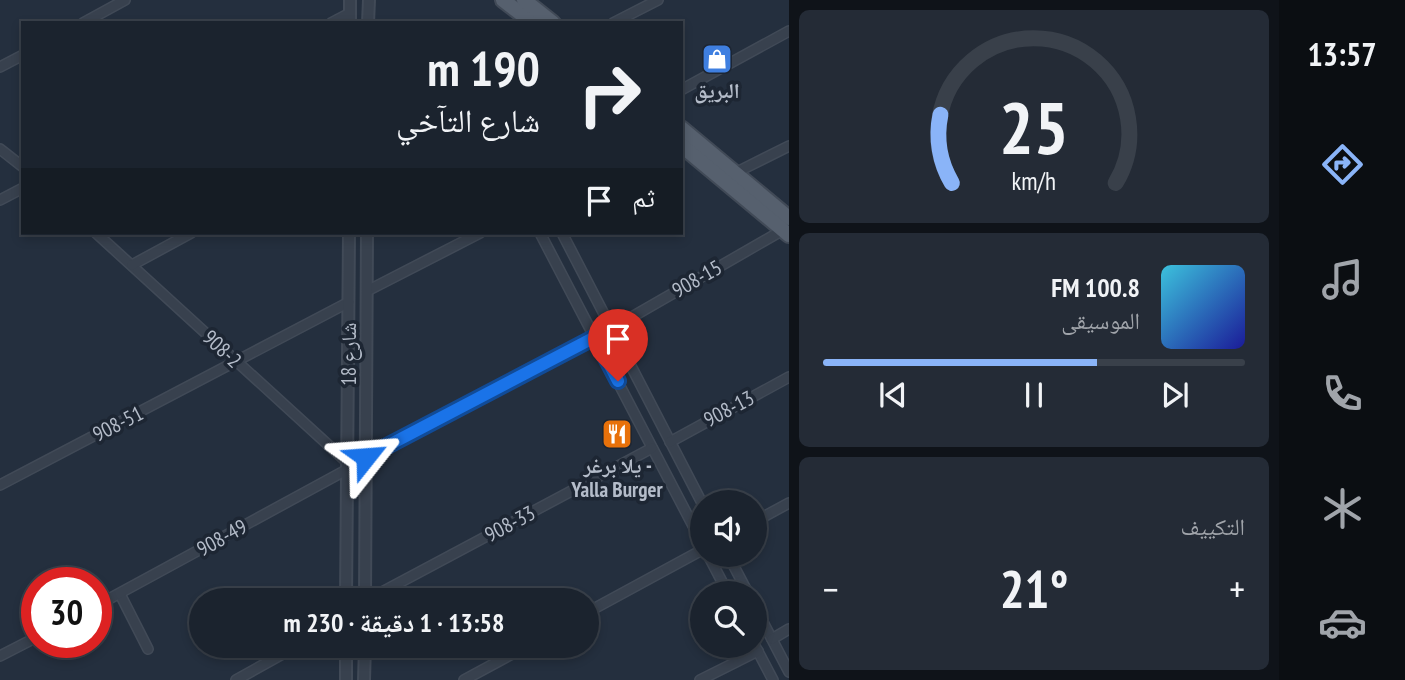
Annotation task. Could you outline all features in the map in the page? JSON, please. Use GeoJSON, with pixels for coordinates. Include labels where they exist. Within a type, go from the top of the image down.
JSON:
{"type":"FeatureCollection","features":[{"type":"Feature","properties":{"kind":"main road"},"geometry":{"type":"LineString","coordinates":[[514,2],[531,21]]}},
{"type":"Feature","properties":{"kind":"main road"},"geometry":{"type":"LineString","coordinates":[[514,2],[548,21]]}},
{"type":"Feature","properties":{"kind":"main road"},"geometry":{"type":"LineString","coordinates":[[683,130],[735,173],[787,227]]}},
{"type":"Feature","properties":{"kind":"main road"},"geometry":{"type":"LineString","coordinates":[[683,147],[787,227]]}},
{"type":"Feature","properties":{"kind":"street"},"geometry":{"type":"LineString","coordinates":[[87,21],[125,0]]}},
{"type":"Feature","properties":{"kind":"street"},"geometry":{"type":"LineString","coordinates":[[349,18],[350,0]]}},
{"type":"Feature","properties":{"kind":"street"},"geometry":{"type":"LineString","coordinates":[[369,0],[369,21]]}},
{"type":"Feature","properties":{"kind":"street"},"geometry":{"type":"LineString","coordinates":[[617,21],[658,0]]}},
{"type":"Feature","properties":{"kind":"street"},"geometry":{"type":"LineString","coordinates":[[514,2],[521,21]]}},
{"type":"Feature","properties":{"kind":"street"},"geometry":{"type":"LineString","coordinates":[[683,89],[789,31]]}},
{"type":"Feature","properties":{"kind":"street"},"geometry":{"type":"LineString","coordinates":[[0,67],[21,56]]}},
{"type":"Feature","properties":{"kind":"street"},"geometry":{"type":"LineString","coordinates":[[735,173],[789,146]]}},
{"type":"Feature","properties":{"kind":"street"},"geometry":{"type":"LineString","coordinates":[[0,149],[21,165]]}},
{"type":"Feature","properties":{"kind":"street"},"geometry":{"type":"LineString","coordinates":[[0,200],[21,189]]}},
{"type":"Feature","properties":{"kind":"street","name":"908-15"},"geometry":{"type":"LineString","coordinates":[[611,329],[787,227]]}},
{"type":"Feature","properties":{"kind":"street","name":"908-2"},"geometry":{"type":"LineString","coordinates":[[98,235],[348,466]]}},
{"type":"Feature","properties":{"kind":"street"},"geometry":{"type":"LineString","coordinates":[[132,265],[187,235]]}},
{"type":"Feature","properties":{"kind":"street","name":"شارع 18"},"geometry":{"type":"LineString","coordinates":[[346,588],[349,235]]}},
{"type":"Feature","properties":{"kind":"street","name":"شارع 18"},"geometry":{"type":"LineString","coordinates":[[366,588],[367,235]]}},
{"type":"Feature","properties":{"kind":"street"},"geometry":{"type":"LineString","coordinates":[[367,290],[476,235]]}},
{"type":"Feature","properties":{"kind":"street"},"geometry":{"type":"LineString","coordinates":[[541,235],[690,521]]}},
{"type":"Feature","properties":{"kind":"street"},"geometry":{"type":"LineString","coordinates":[[563,235],[694,490]]}},
{"type":"Feature","properties":{"kind":"street","name":"908-51"},"geometry":{"type":"LineString","coordinates":[[0,485],[349,302]]}},
{"type":"Feature","properties":{"kind":"street","name":"908-49"},"geometry":{"type":"LineString","coordinates":[[112,598],[348,466],[595,337]]}},
{"type":"Feature","properties":{"kind":"street","name":"908-13"},"geometry":{"type":"LineString","coordinates":[[670,442],[789,377]]}},
{"type":"Feature","properties":{"kind":"street","name":"908-33"},"geometry":{"type":"LineString","coordinates":[[388,588],[652,447]]}},
{"type":"Feature","properties":{"kind":"street"},"geometry":{"type":"LineString","coordinates":[[679,500],[690,494]]}},
{"type":"Feature","properties":{"kind":"street"},"geometry":{"type":"LineString","coordinates":[[767,515],[789,503]]}},
{"type":"Feature","properties":{"kind":"street"},"geometry":{"type":"LineString","coordinates":[[599,606],[690,557]]}},
{"type":"Feature","properties":{"kind":"street"},"geometry":{"type":"LineString","coordinates":[[120,594],[148,649]]}},
{"type":"Feature","properties":{"kind":"street"},"geometry":{"type":"LineString","coordinates":[[772,639],[789,629]]}},
{"type":"Feature","properties":{"kind":"street"},"geometry":{"type":"LineString","coordinates":[[767,630],[789,672]]}},
{"type":"Feature","properties":{"kind":"street"},"geometry":{"type":"LineString","coordinates":[[0,656],[21,645]]}},
{"type":"Feature","properties":{"kind":"street"},"geometry":{"type":"LineString","coordinates":[[236,680],[276,658]]}},
{"type":"Feature","properties":{"kind":"street"},"geometry":{"type":"LineString","coordinates":[[345,680],[346,658]]}},
{"type":"Feature","properties":{"kind":"street"},"geometry":{"type":"LineString","coordinates":[[364,680],[365,658]]}},
{"type":"Feature","properties":{"kind":"street"},"geometry":{"type":"LineString","coordinates":[[464,680],[505,658]]}},
{"type":"Feature","properties":{"kind":"street"},"geometry":{"type":"LineString","coordinates":[[700,680],[738,658]]}},
{"type":"Feature","properties":{"kind":"street"},"geometry":{"type":"LineString","coordinates":[[761,658],[773,680]]}},
{"type":"Feature","properties":{"kind":"place","name":"البريق"},"geometry":{"type":"Point","coordinates":[717,59]}},
{"type":"Feature","properties":{"kind":"place","name":"يلا برغر - Yalla Burger"},"geometry":{"type":"Point","coordinates":[617,434]}},
{"type":"Feature","properties":{"kind":"route"},"geometry":{"type":"LineString","coordinates":[[366,457],[595,337],[618,381]]}}]}
